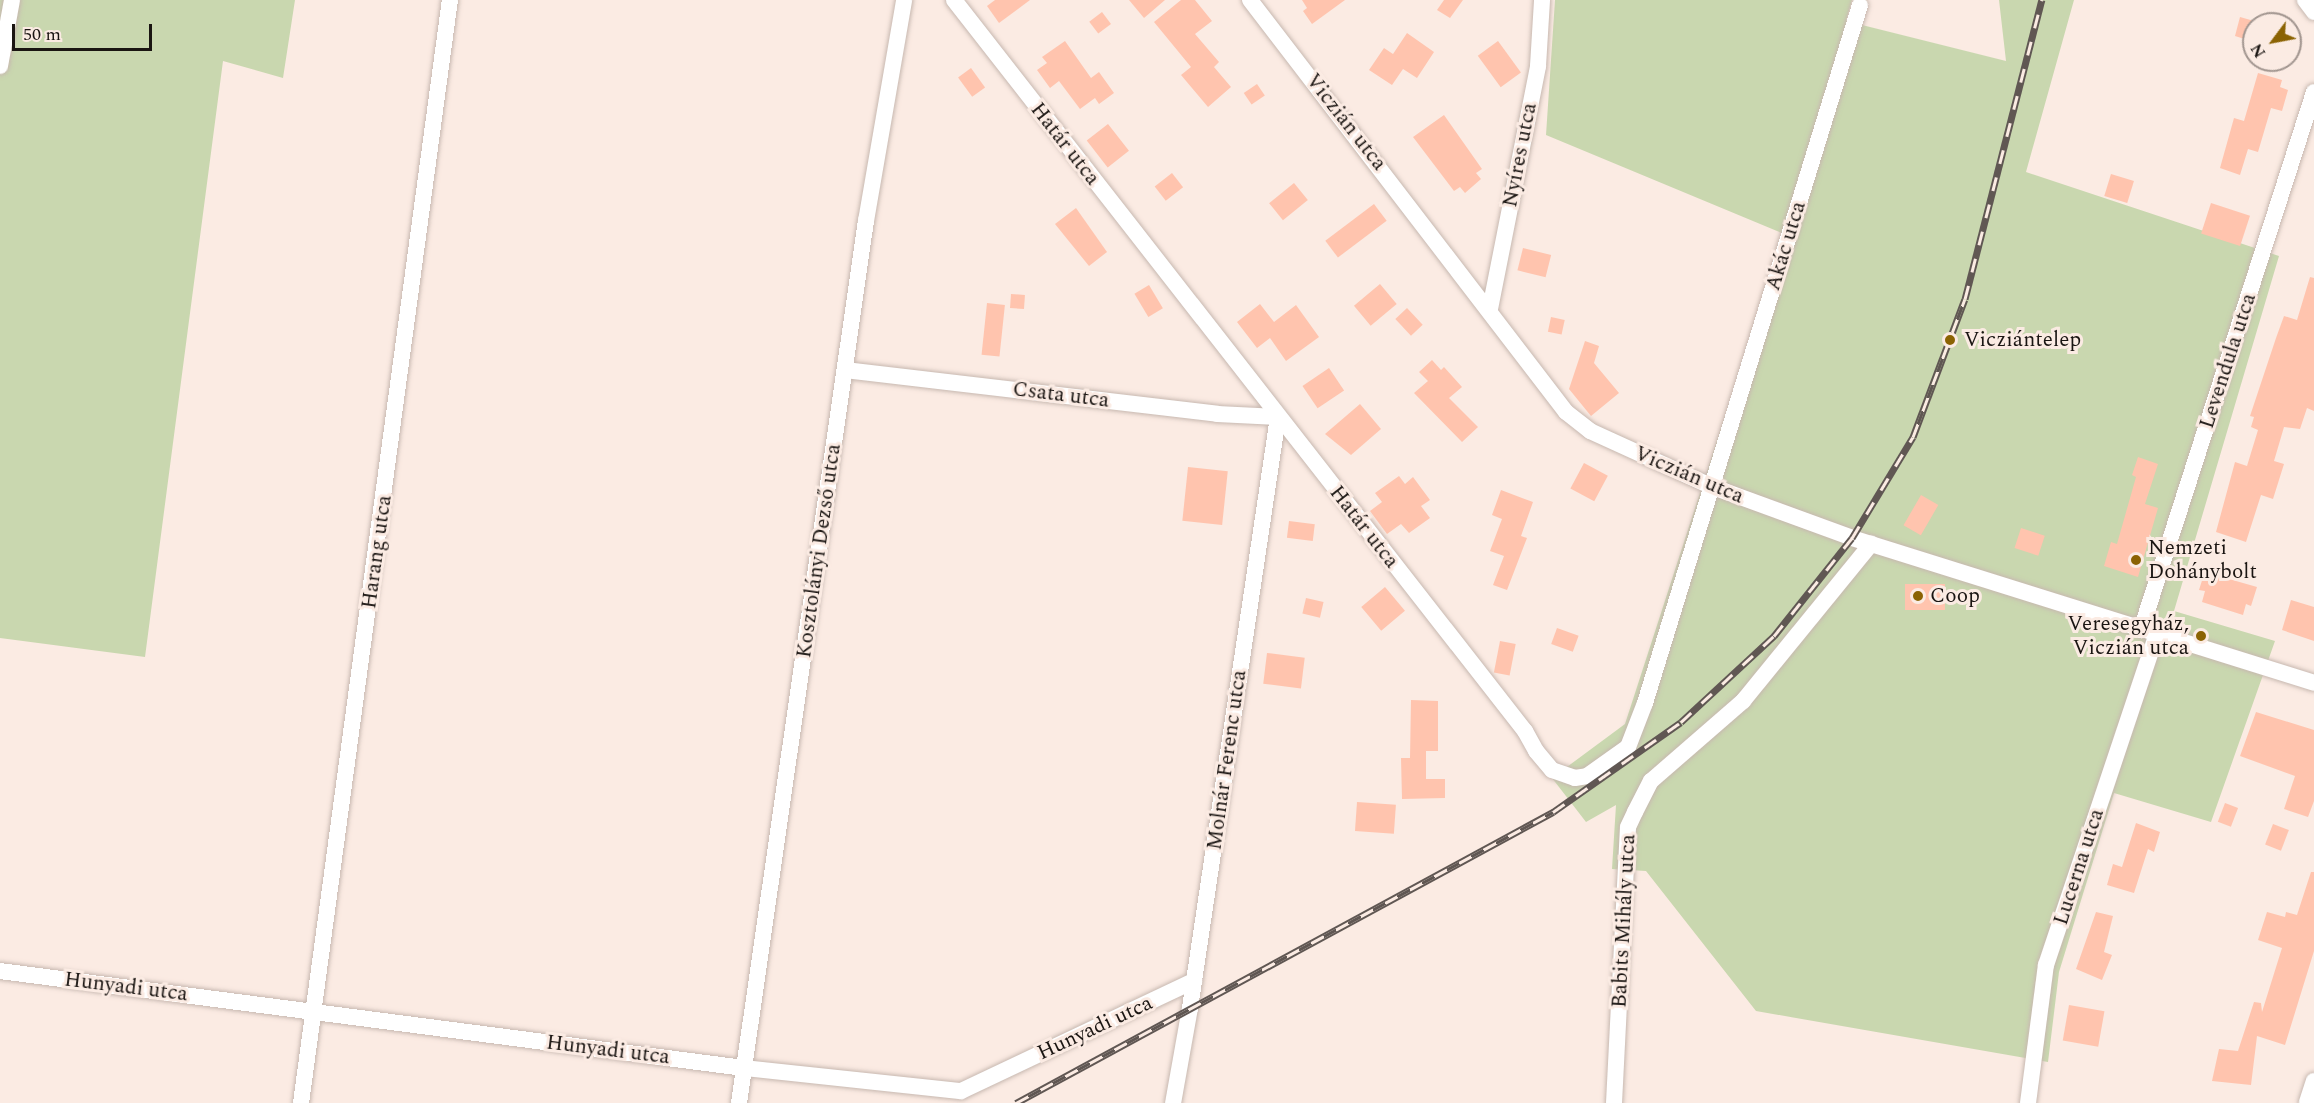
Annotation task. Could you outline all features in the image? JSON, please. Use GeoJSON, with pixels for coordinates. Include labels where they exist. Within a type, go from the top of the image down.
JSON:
{"type":"FeatureCollection","features":[{"type":"Feature","properties":{"kind":"street"},"geometry":{"type":"LineString","coordinates":[[0,66],[12,0]]}},
{"type":"Feature","properties":{"kind":"street","name":"Harang utca"},"geometry":{"type":"LineString","coordinates":[[301,1103],[450,0]]}},
{"type":"Feature","properties":{"kind":"street","name":"Kosztolányi Dezső utca"},"geometry":{"type":"LineString","coordinates":[[739,1103],[845,370],[904,0]]}},
{"type":"Feature","properties":{"kind":"street","name":"Határ utca"},"geometry":{"type":"LineString","coordinates":[[954,0],[1525,731],[1536,751],[1552,770],[1575,778],[1587,776],[1628,747],[1713,487]]}},
{"type":"Feature","properties":{"kind":"street","name":"Viczián utca"},"geometry":{"type":"LineString","coordinates":[[1250,0],[1579,425],[1713,487],[1871,544],[2148,633],[2314,683]]}},
{"type":"Feature","properties":{"kind":"street","name":"Nyíres utca"},"geometry":{"type":"LineString","coordinates":[[1490,309],[1538,66],[1542,0]]}},
{"type":"Feature","properties":{"kind":"street"},"geometry":{"type":"LineString","coordinates":[[2305,0],[2314,12]]}},
{"type":"Feature","properties":{"kind":"street","name":"Akác utca"},"geometry":{"type":"LineString","coordinates":[[1713,487],[1860,5]]}},
{"type":"Feature","properties":{"kind":"street","name":"Levendula utca"},"geometry":{"type":"LineString","coordinates":[[2148,633],[2314,92]]}},
{"type":"Feature","properties":{"kind":"street","name":"Csata utca"},"geometry":{"type":"LineString","coordinates":[[845,370],[1217,414],[1278,417]]}},
{"type":"Feature","properties":{"kind":"street","name":"Molnár Ferenc utca"},"geometry":{"type":"LineString","coordinates":[[1173,1103],[1194,981],[1278,417]]}},
{"type":"Feature","properties":{"kind":"street","name":"Babits Mihály utca"},"geometry":{"type":"LineString","coordinates":[[1614,1103],[1628,827],[1651,781],[1743,701],[1871,544]]}},
{"type":"Feature","properties":{"kind":"street","name":"Lucerna utca"},"geometry":{"type":"LineString","coordinates":[[2028,1103],[2046,965],[2148,633]]}},
{"type":"Feature","properties":{"kind":"street","name":"Hunyadi utca"},"geometry":{"type":"LineString","coordinates":[[0,971],[744,1068],[961,1091],[1194,981]]}},
{"type":"Feature","properties":{"kind":"street"},"geometry":{"type":"LineString","coordinates":[[2307,1102],[2314,1081]]}},
{"type":"Feature","properties":{"kind":"green space"},"geometry":{"type":"Polygon","coordinates":[[[0,0],[295,0],[283,78],[223,61],[145,657],[0,638],[0,0]]]}},
{"type":"Feature","properties":{"kind":"green space"},"geometry":{"type":"Polygon","coordinates":[[[1555,0],[1852,0],[1846,21],[2006,61],[1999,0],[2074,0],[2026,172],[2279,256],[2174,611],[2275,641],[2211,822],[2114,793],[2059,972],[2048,1062],[1756,1011],[1646,871],[1612,869],[1616,805],[1586,822],[1552,778],[1625,724],[1784,234],[1546,135],[1555,0]]]}},
{"type":"Feature","properties":{"kind":"building"},"geometry":{"type":"Polygon","coordinates":[[[995,0],[1030,0],[999,23],[987,6],[995,0]]]}},
{"type":"Feature","properties":{"kind":"building"},"geometry":{"type":"Polygon","coordinates":[[[1129,0],[1165,0],[1144,18],[1129,0]]]}},
{"type":"Feature","properties":{"kind":"building"},"geometry":{"type":"Polygon","coordinates":[[[1181,0],[1195,0],[1212,21],[1195,34],[1219,62],[1214,67],[1231,87],[1208,107],[1181,75],[1191,67],[1154,22],[1181,0]]]}},
{"type":"Feature","properties":{"kind":"building"},"geometry":{"type":"Polygon","coordinates":[[[1302,0],[1345,0],[1312,24],[1303,11],[1307,8],[1302,0]]]}},
{"type":"Feature","properties":{"kind":"building"},"geometry":{"type":"Polygon","coordinates":[[[1444,0],[1463,0],[1450,18],[1437,10],[1444,0]]]}},
{"type":"Feature","properties":{"kind":"building"},"geometry":{"type":"Polygon","coordinates":[[[1102,12],[1111,24],[1098,34],[1089,22],[1102,12]]]}},
{"type":"Feature","properties":{"kind":"building"},"geometry":{"type":"Polygon","coordinates":[[[2240,17],[2242,18],[2242,38],[2235,36],[2240,17]]]}},
{"type":"Feature","properties":{"kind":"building"},"geometry":{"type":"Polygon","coordinates":[[[1407,33],[1434,52],[1417,78],[1403,69],[1392,85],[1369,70],[1384,48],[1393,54],[1407,33]]]}},
{"type":"Feature","properties":{"kind":"building"},"geometry":{"type":"Polygon","coordinates":[[[1065,41],[1091,78],[1099,72],[1114,93],[1099,104],[1095,98],[1080,109],[1059,81],[1050,88],[1037,70],[1047,63],[1042,57],[1065,41]]]}},
{"type":"Feature","properties":{"kind":"building"},"geometry":{"type":"Polygon","coordinates":[[[1498,41],[1521,73],[1501,87],[1478,56],[1498,41]]]}},
{"type":"Feature","properties":{"kind":"building"},"geometry":{"type":"Polygon","coordinates":[[[971,68],[985,87],[972,97],[958,77],[971,68]]]}},
{"type":"Feature","properties":{"kind":"building"},"geometry":{"type":"Polygon","coordinates":[[[2258,73],[2282,80],[2280,87],[2288,90],[2282,111],[2271,108],[2258,152],[2248,149],[2240,175],[2220,168],[2234,118],[2244,121],[2258,73]]]}},
{"type":"Feature","properties":{"kind":"building"},"geometry":{"type":"Polygon","coordinates":[[[1257,84],[1265,96],[1252,105],[1244,93],[1257,84]]]}},
{"type":"Feature","properties":{"kind":"building"},"geometry":{"type":"Polygon","coordinates":[[[1444,115],[1482,169],[1476,173],[1481,179],[1465,193],[1460,187],[1454,191],[1413,137],[1444,115]]]}},
{"type":"Feature","properties":{"kind":"building"},"geometry":{"type":"Polygon","coordinates":[[[1108,124],[1129,151],[1108,167],[1087,141],[1108,124]]]}},
{"type":"Feature","properties":{"kind":"building"},"geometry":{"type":"Polygon","coordinates":[[[1172,173],[1183,187],[1166,201],[1155,187],[1172,173]]]}},
{"type":"Feature","properties":{"kind":"building"},"geometry":{"type":"Polygon","coordinates":[[[2111,174],[2134,181],[2127,203],[2104,196],[2111,174]]]}},
{"type":"Feature","properties":{"kind":"building"},"geometry":{"type":"Polygon","coordinates":[[[1294,183],[1308,200],[1283,220],[1269,203],[1294,183]]]}},
{"type":"Feature","properties":{"kind":"building"},"geometry":{"type":"Polygon","coordinates":[[[2211,203],[2250,216],[2240,246],[2201,233],[2211,203]]]}},
{"type":"Feature","properties":{"kind":"building"},"geometry":{"type":"Polygon","coordinates":[[[1374,204],[1387,221],[1338,257],[1325,241],[1374,204]]]}},
{"type":"Feature","properties":{"kind":"building"},"geometry":{"type":"Polygon","coordinates":[[[1076,208],[1107,252],[1089,266],[1055,224],[1076,208]]]}},
{"type":"Feature","properties":{"kind":"building"},"geometry":{"type":"Polygon","coordinates":[[[1523,248],[1551,255],[1546,277],[1517,270],[1523,248]]]}},
{"type":"Feature","properties":{"kind":"building"},"geometry":{"type":"Polygon","coordinates":[[[2310,277],[2314,278],[2314,411],[2307,408],[2300,429],[2284,427],[2274,461],[2284,464],[2273,499],[2261,495],[2246,542],[2216,532],[2235,462],[2247,466],[2258,430],[2251,427],[2254,417],[2250,416],[2284,316],[2297,320],[2310,277]]]}},
{"type":"Feature","properties":{"kind":"building"},"geometry":{"type":"Polygon","coordinates":[[[1380,284],[1397,304],[1371,326],[1354,306],[1380,284]]]}},
{"type":"Feature","properties":{"kind":"building"},"geometry":{"type":"Polygon","coordinates":[[[1149,285],[1163,308],[1148,317],[1134,294],[1149,285]]]}},
{"type":"Feature","properties":{"kind":"building"},"geometry":{"type":"Polygon","coordinates":[[[1011,294],[1025,295],[1024,309],[1010,308],[1011,294]]]}},
{"type":"Feature","properties":{"kind":"building"},"geometry":{"type":"Polygon","coordinates":[[[987,303],[1005,305],[999,357],[982,355],[987,303]]]}},
{"type":"Feature","properties":{"kind":"building"},"geometry":{"type":"Polygon","coordinates":[[[1260,304],[1274,322],[1296,305],[1319,337],[1286,361],[1270,338],[1257,348],[1237,322],[1260,304]]]}},
{"type":"Feature","properties":{"kind":"building"},"geometry":{"type":"Polygon","coordinates":[[[1407,308],[1423,325],[1411,336],[1395,319],[1407,308]]]}},
{"type":"Feature","properties":{"kind":"building"},"geometry":{"type":"Polygon","coordinates":[[[1551,317],[1565,320],[1562,335],[1548,332],[1551,317]]]}},
{"type":"Feature","properties":{"kind":"building"},"geometry":{"type":"Polygon","coordinates":[[[1585,341],[1599,346],[1594,363],[1619,393],[1591,416],[1569,389],[1585,341]]]}},
{"type":"Feature","properties":{"kind":"building"},"geometry":{"type":"Polygon","coordinates":[[[1432,360],[1441,370],[1444,367],[1462,387],[1449,398],[1478,427],[1462,442],[1414,393],[1428,381],[1419,372],[1432,360]]]}},
{"type":"Feature","properties":{"kind":"building"},"geometry":{"type":"Polygon","coordinates":[[[1329,368],[1344,390],[1318,408],[1302,386],[1329,368]]]}},
{"type":"Feature","properties":{"kind":"building"},"geometry":{"type":"Polygon","coordinates":[[[1360,404],[1381,429],[1351,455],[1325,434],[1360,404]]]}},
{"type":"Feature","properties":{"kind":"building"},"geometry":{"type":"Polygon","coordinates":[[[2138,457],[2158,464],[2145,504],[2158,508],[2138,577],[2104,566],[2111,542],[2117,544],[2136,477],[2132,475],[2138,457]]]}},
{"type":"Feature","properties":{"kind":"building"},"geometry":{"type":"Polygon","coordinates":[[[1584,463],[1608,476],[1594,501],[1570,489],[1584,463]]]}},
{"type":"Feature","properties":{"kind":"building"},"geometry":{"type":"Polygon","coordinates":[[[1188,467],[1228,471],[1222,525],[1182,521],[1188,467]]]}},
{"type":"Feature","properties":{"kind":"building"},"geometry":{"type":"Polygon","coordinates":[[[1399,476],[1405,484],[1413,477],[1430,500],[1421,506],[1430,518],[1409,533],[1401,524],[1387,534],[1370,511],[1382,502],[1375,493],[1399,476]]]}},
{"type":"Feature","properties":{"kind":"building"},"geometry":{"type":"Polygon","coordinates":[[[1501,490],[1533,502],[1521,536],[1527,538],[1507,590],[1493,585],[1504,556],[1490,551],[1502,519],[1492,515],[1501,490]]]}},
{"type":"Feature","properties":{"kind":"building"},"geometry":{"type":"Polygon","coordinates":[[[1921,495],[1938,505],[1921,535],[1904,525],[1921,495]]]}},
{"type":"Feature","properties":{"kind":"building"},"geometry":{"type":"Polygon","coordinates":[[[1289,521],[1315,524],[1313,541],[1287,538],[1289,521]]]}},
{"type":"Feature","properties":{"kind":"building"},"geometry":{"type":"Polygon","coordinates":[[[2021,528],[2045,536],[2038,556],[2015,548],[2021,528]]]}},
{"type":"Feature","properties":{"kind":"building"},"geometry":{"type":"Polygon","coordinates":[[[2215,567],[2231,572],[2229,579],[2257,587],[2251,606],[2246,604],[2243,615],[2202,602],[2205,591],[2199,590],[2205,571],[2213,574],[2215,567]]]}},
{"type":"Feature","properties":{"kind":"building"},"geometry":{"type":"Polygon","coordinates":[[[1905,584],[1945,584],[1945,610],[1905,610],[1905,584]]]}},
{"type":"Feature","properties":{"kind":"building"},"geometry":{"type":"Polygon","coordinates":[[[1385,587],[1405,611],[1381,631],[1361,607],[1385,587]]]}},
{"type":"Feature","properties":{"kind":"building"},"geometry":{"type":"Polygon","coordinates":[[[1306,598],[1324,602],[1320,618],[1302,614],[1306,598]]]}},
{"type":"Feature","properties":{"kind":"building"},"geometry":{"type":"Polygon","coordinates":[[[2291,600],[2314,607],[2314,641],[2282,630],[2291,600]]]}},
{"type":"Feature","properties":{"kind":"building"},"geometry":{"type":"Polygon","coordinates":[[[1557,628],[1579,636],[1573,652],[1551,644],[1557,628]]]}},
{"type":"Feature","properties":{"kind":"building"},"geometry":{"type":"Polygon","coordinates":[[[1500,641],[1516,644],[1510,675],[1494,672],[1500,641]]]}},
{"type":"Feature","properties":{"kind":"building"},"geometry":{"type":"Polygon","coordinates":[[[1267,653],[1305,658],[1301,688],[1263,684],[1267,653]]]}},
{"type":"Feature","properties":{"kind":"building"},"geometry":{"type":"Polygon","coordinates":[[[1411,700],[1438,701],[1438,751],[1426,751],[1426,779],[1445,779],[1445,798],[1402,799],[1401,758],[1410,758],[1411,700]]]}},
{"type":"Feature","properties":{"kind":"building"},"geometry":{"type":"Polygon","coordinates":[[[2256,712],[2314,730],[2314,801],[2308,817],[2284,809],[2295,776],[2240,756],[2256,712]]]}},
{"type":"Feature","properties":{"kind":"building"},"geometry":{"type":"Polygon","coordinates":[[[1357,802],[1396,805],[1394,834],[1355,831],[1357,802]]]}},
{"type":"Feature","properties":{"kind":"building"},"geometry":{"type":"Polygon","coordinates":[[[2225,803],[2238,808],[2231,827],[2218,822],[2225,803]]]}},
{"type":"Feature","properties":{"kind":"building"},"geometry":{"type":"Polygon","coordinates":[[[2136,823],[2160,832],[2154,852],[2148,849],[2134,893],[2107,885],[2113,864],[2122,867],[2136,823]]]}},
{"type":"Feature","properties":{"kind":"building"},"geometry":{"type":"Polygon","coordinates":[[[2273,824],[2289,830],[2281,851],[2265,845],[2273,824]]]}},
{"type":"Feature","properties":{"kind":"building"},"geometry":{"type":"Polygon","coordinates":[[[2311,872],[2314,872],[2314,951],[2285,1045],[2257,1036],[2251,1085],[2212,1081],[2219,1049],[2238,1051],[2254,1002],[2261,1003],[2262,1012],[2282,948],[2258,940],[2267,912],[2285,917],[2286,912],[2297,915],[2311,872]]]}},
{"type":"Feature","properties":{"kind":"building"},"geometry":{"type":"Polygon","coordinates":[[[2096,912],[2113,916],[2104,952],[2112,955],[2102,980],[2076,969],[2096,912]]]}},
{"type":"Feature","properties":{"kind":"building"},"geometry":{"type":"Polygon","coordinates":[[[2069,1005],[2104,1011],[2098,1047],[2063,1040],[2069,1005]]]}},
{"type":"Feature","properties":{"kind":"railway"},"geometry":{"type":"LineString","coordinates":[[1016,1103],[1553,812],[1681,722],[1774,636],[1852,538],[1913,437],[1965,299],[2042,0]]}},
{"type":"Feature","properties":{"kind":"place","name":"Vicziántelep"},"geometry":{"type":"Point","coordinates":[1950,340]}},
{"type":"Feature","properties":{"kind":"place","name":"Nemzeti Dohánybolt"},"geometry":{"type":"Point","coordinates":[2136,560]}},
{"type":"Feature","properties":{"kind":"place","name":"Coop"},"geometry":{"type":"Point","coordinates":[1918,596]}},
{"type":"Feature","properties":{"kind":"place","name":"Veresegyház, Viczián utca"},"geometry":{"type":"Point","coordinates":[2201,636]}}]}
